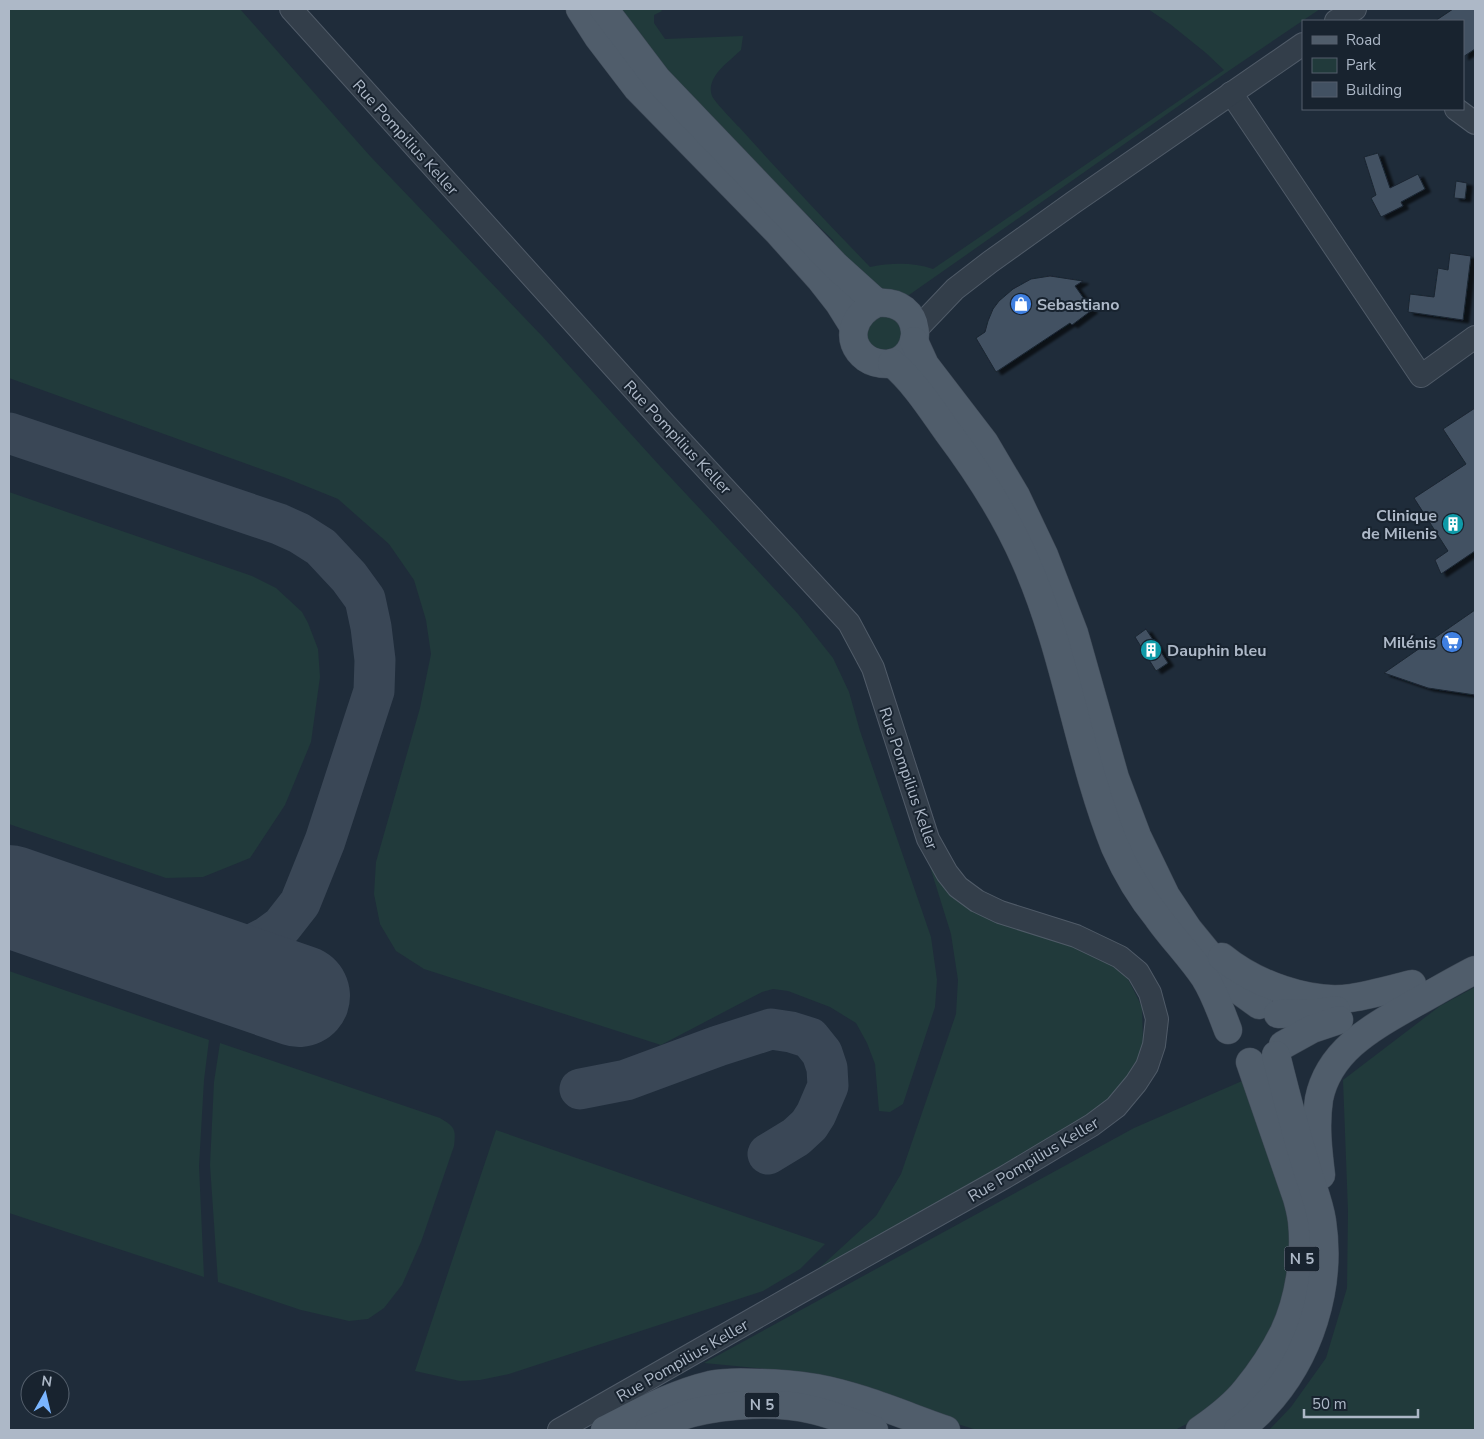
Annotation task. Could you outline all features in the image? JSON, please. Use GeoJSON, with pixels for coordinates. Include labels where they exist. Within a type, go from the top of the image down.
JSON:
{"type":"FeatureCollection","features":[{"type":"Feature","properties":{"kind":"main road"},"geometry":{"type":"LineString","coordinates":[[580,9],[598,37],[637,88],[777,231],[821,280],[839,303],[854,327]]}},
{"type":"Feature","properties":{"kind":"main road"},"geometry":{"type":"LineString","coordinates":[[604,9],[663,85],[823,253],[877,303]]}},
{"type":"Feature","properties":{"kind":"main road"},"geometry":{"type":"LineString","coordinates":[[912,328],[906,356],[892,363],[883,364],[866,358],[856,345],[854,336],[854,327],[862,312],[877,303],[892,304],[912,328],[925,365],[984,442],[1016,496],[1044,555],[1074,632],[1116,778],[1137,836],[1166,896],[1188,929],[1241,992],[1269,1010],[1284,1024],[1286,1034],[1280,1050]]}},
{"type":"Feature","properties":{"kind":"main road"},"geometry":{"type":"LineString","coordinates":[[892,363],[908,379],[965,455],[998,507],[1014,538],[1045,614],[1094,783],[1116,848],[1135,886],[1157,918],[1205,978],[1228,1030]]}},
{"type":"Feature","properties":{"kind":"main road"},"geometry":{"type":"LineString","coordinates":[[1188,929],[1224,959],[1241,970],[1269,984],[1299,995],[1334,999],[1350,998],[1412,984]]}},
{"type":"Feature","properties":{"kind":"main road"},"geometry":{"type":"LineString","coordinates":[[1468,973],[1427,993],[1393,1006],[1312,1029],[1264,1062],[1250,1062],[1242,1059],[1230,1046],[1228,1030],[1233,1016],[1245,1007],[1317,1013],[1362,1004],[1382,998],[1475,952]]}},
{"type":"Feature","properties":{"kind":"main road"},"geometry":{"type":"LineString","coordinates":[[1322,1219],[1323,1210],[1316,1124],[1320,1098],[1328,1077],[1341,1054],[1357,1038],[1375,1026],[1468,973]]}},
{"type":"Feature","properties":{"kind":"main road","name":"N 5"},"geometry":{"type":"LineString","coordinates":[[1238,1430],[1264,1408],[1298,1359],[1318,1306],[1324,1270],[1322,1219],[1288,1104],[1280,1050]]}},
{"type":"Feature","properties":{"kind":"main road","name":"N 5"},"geometry":{"type":"LineString","coordinates":[[1200,1430],[1230,1406],[1245,1391],[1267,1360],[1284,1332],[1294,1303],[1301,1270],[1302,1220],[1297,1198],[1250,1062]]}},
{"type":"Feature","properties":{"kind":"main road","name":"N 5"},"geometry":{"type":"LineString","coordinates":[[605,1430],[657,1403],[680,1394],[711,1385],[744,1382],[780,1383],[816,1388],[851,1397],[946,1430]]}},
{"type":"Feature","properties":{"kind":"main road","name":"N 5"},"geometry":{"type":"LineString","coordinates":[[649,1430],[689,1414],[729,1407],[758,1405],[787,1406],[812,1410],[874,1430]]}},
{"type":"Feature","properties":{"kind":"street","name":"Rue Pompilius Keller"},"geometry":{"type":"LineString","coordinates":[[290,9],[660,418],[850,623],[873,668],[928,839],[947,873],[958,887],[977,901],[1000,912],[1076,936],[1120,957],[1138,972],[1150,993],[1156,1019],[1154,1045],[1148,1066],[1136,1084],[1116,1107],[1092,1125],[1005,1178],[559,1430]]}},
{"type":"Feature","properties":{"kind":"street"},"geometry":{"type":"LineString","coordinates":[[1338,20],[1354,9]]}},
{"type":"Feature","properties":{"kind":"street"},"geometry":{"type":"LineString","coordinates":[[912,328],[990,262],[1302,45]]}},
{"type":"Feature","properties":{"kind":"street"},"geometry":{"type":"LineString","coordinates":[[1231,93],[1421,376],[1475,337]]}},
{"type":"Feature","properties":{"kind":"street"},"geometry":{"type":"LineString","coordinates":[[1457,110],[1475,123]]}},
{"type":"Feature","properties":{"kind":"green space"},"geometry":{"type":"Polygon","coordinates":[[[9,9],[240,9],[370,156],[542,336],[798,614],[833,658],[849,692],[860,731],[931,937],[937,980],[935,1007],[903,1104],[890,1112],[879,1111],[875,1064],[867,1043],[856,1023],[830,1007],[788,991],[773,989],[762,992],[661,1045],[424,969],[396,951],[380,924],[374,894],[376,862],[420,708],[431,654],[426,620],[414,580],[389,544],[338,499],[286,478],[9,378],[9,9]]]}},
{"type":"Feature","properties":{"kind":"green space"},"geometry":{"type":"Polygon","coordinates":[[[617,9],[660,9],[662,11],[654,15],[654,23],[665,39],[743,36],[741,50],[725,64],[712,82],[712,96],[716,102],[870,267],[902,264],[933,269],[1224,70],[1170,24],[1148,9],[1320,9],[909,295],[876,289],[842,259],[833,240],[803,211],[785,203],[687,100],[617,9]]]}},
{"type":"Feature","properties":{"kind":"green space"},"geometry":{"type":"Polygon","coordinates":[[[898,313],[907,343],[880,358],[860,328],[863,321],[898,313]]]}},
{"type":"Feature","properties":{"kind":"green space"},"geometry":{"type":"Polygon","coordinates":[[[9,492],[252,576],[276,588],[302,612],[318,649],[320,677],[311,742],[285,805],[250,858],[203,877],[166,878],[9,824],[9,492]]]}},
{"type":"Feature","properties":{"kind":"green space"},"geometry":{"type":"Polygon","coordinates":[[[927,857],[936,872],[1110,964],[1127,977],[1142,1007],[1143,1042],[1136,1069],[1098,1116],[817,1270],[876,1216],[901,1174],[956,1014],[958,980],[951,934],[927,857]]]}},
{"type":"Feature","properties":{"kind":"green space"},"geometry":{"type":"Polygon","coordinates":[[[9,971],[209,1040],[204,1080],[199,1166],[204,1277],[9,1213],[9,971]]]}},
{"type":"Feature","properties":{"kind":"green space"},"geometry":{"type":"Polygon","coordinates":[[[1475,987],[1475,1430],[1269,1430],[1291,1407],[1326,1358],[1347,1288],[1348,1211],[1343,1080],[1440,1006],[1475,987]]]}},
{"type":"Feature","properties":{"kind":"green space"},"geometry":{"type":"Polygon","coordinates":[[[220,1043],[440,1118],[452,1126],[455,1136],[454,1146],[421,1242],[402,1285],[384,1308],[368,1319],[349,1321],[301,1310],[218,1282],[210,1165],[214,1082],[220,1043]]]}},
{"type":"Feature","properties":{"kind":"green space"},"geometry":{"type":"Polygon","coordinates":[[[1249,1078],[1291,1213],[1289,1285],[1273,1335],[1241,1384],[1196,1419],[1175,1430],[977,1430],[786,1371],[704,1363],[1134,1128],[1249,1078]]]}},
{"type":"Feature","properties":{"kind":"green space"},"geometry":{"type":"Polygon","coordinates":[[[496,1130],[825,1244],[800,1269],[763,1291],[509,1374],[480,1380],[460,1381],[415,1371],[496,1130]]]}},
{"type":"Feature","properties":{"kind":"building"},"geometry":{"type":"Polygon","coordinates":[[[1453,9],[1475,9],[1475,49],[1464,56],[1464,20],[1436,20],[1453,9]]]}},
{"type":"Feature","properties":{"kind":"building"},"geometry":{"type":"Polygon","coordinates":[[[1378,153],[1390,188],[1418,174],[1425,189],[1401,202],[1403,206],[1381,217],[1371,198],[1376,195],[1364,157],[1378,153]]]}},
{"type":"Feature","properties":{"kind":"building"},"geometry":{"type":"Polygon","coordinates":[[[1456,181],[1467,183],[1465,199],[1454,198],[1456,181]]]}},
{"type":"Feature","properties":{"kind":"building"},"geometry":{"type":"Polygon","coordinates":[[[1450,253],[1471,256],[1463,320],[1408,312],[1410,294],[1434,297],[1438,268],[1448,270],[1450,253]]]}},
{"type":"Feature","properties":{"kind":"building"},"geometry":{"type":"Polygon","coordinates":[[[1050,276],[1083,281],[1075,286],[1092,310],[1072,325],[1070,323],[996,372],[976,338],[985,332],[993,309],[999,301],[1013,289],[1031,279],[1050,276]]]}},
{"type":"Feature","properties":{"kind":"building","name":"Clinique de Milenis"},"geometry":{"type":"Polygon","coordinates":[[[1475,408],[1475,551],[1441,574],[1435,560],[1448,551],[1414,498],[1466,464],[1443,429],[1475,408]]]}},
{"type":"Feature","properties":{"kind":"building","name":"Milénis"},"geometry":{"type":"Polygon","coordinates":[[[1475,610],[1475,695],[1428,688],[1384,673],[1475,610]]]}},
{"type":"Feature","properties":{"kind":"building","name":"Dauphin bleu"},"geometry":{"type":"Polygon","coordinates":[[[1146,629],[1168,663],[1156,671],[1135,637],[1146,629]]]}},
{"type":"Feature","properties":{"kind":"taxiway"},"geometry":{"type":"LineString","coordinates":[[9,433],[279,524],[299,533],[321,547],[349,577],[365,599],[375,660],[374,691],[325,841],[300,903],[282,926],[248,947],[227,953],[171,952]]}},
{"type":"Feature","properties":{"kind":"taxiway"},"geometry":{"type":"LineString","coordinates":[[580,1089],[626,1080],[718,1046],[771,1029],[791,1032],[810,1038],[822,1053],[827,1068],[828,1086],[809,1125],[796,1137],[768,1154]]}},
{"type":"Feature","properties":{"kind":"runway"},"geometry":{"type":"LineString","coordinates":[[9,896],[299,996]]}},
{"type":"Feature","properties":{"kind":"place","name":"Sebastiano"},"geometry":{"type":"Point","coordinates":[1021,304]}},
{"type":"Feature","properties":{"kind":"place","name":"Clinique de Milenis"},"geometry":{"type":"Point","coordinates":[1453,524]}},
{"type":"Feature","properties":{"kind":"place","name":"Milénis"},"geometry":{"type":"Point","coordinates":[1452,642]}},
{"type":"Feature","properties":{"kind":"place","name":"Dauphin bleu"},"geometry":{"type":"Point","coordinates":[1151,650]}}]}
